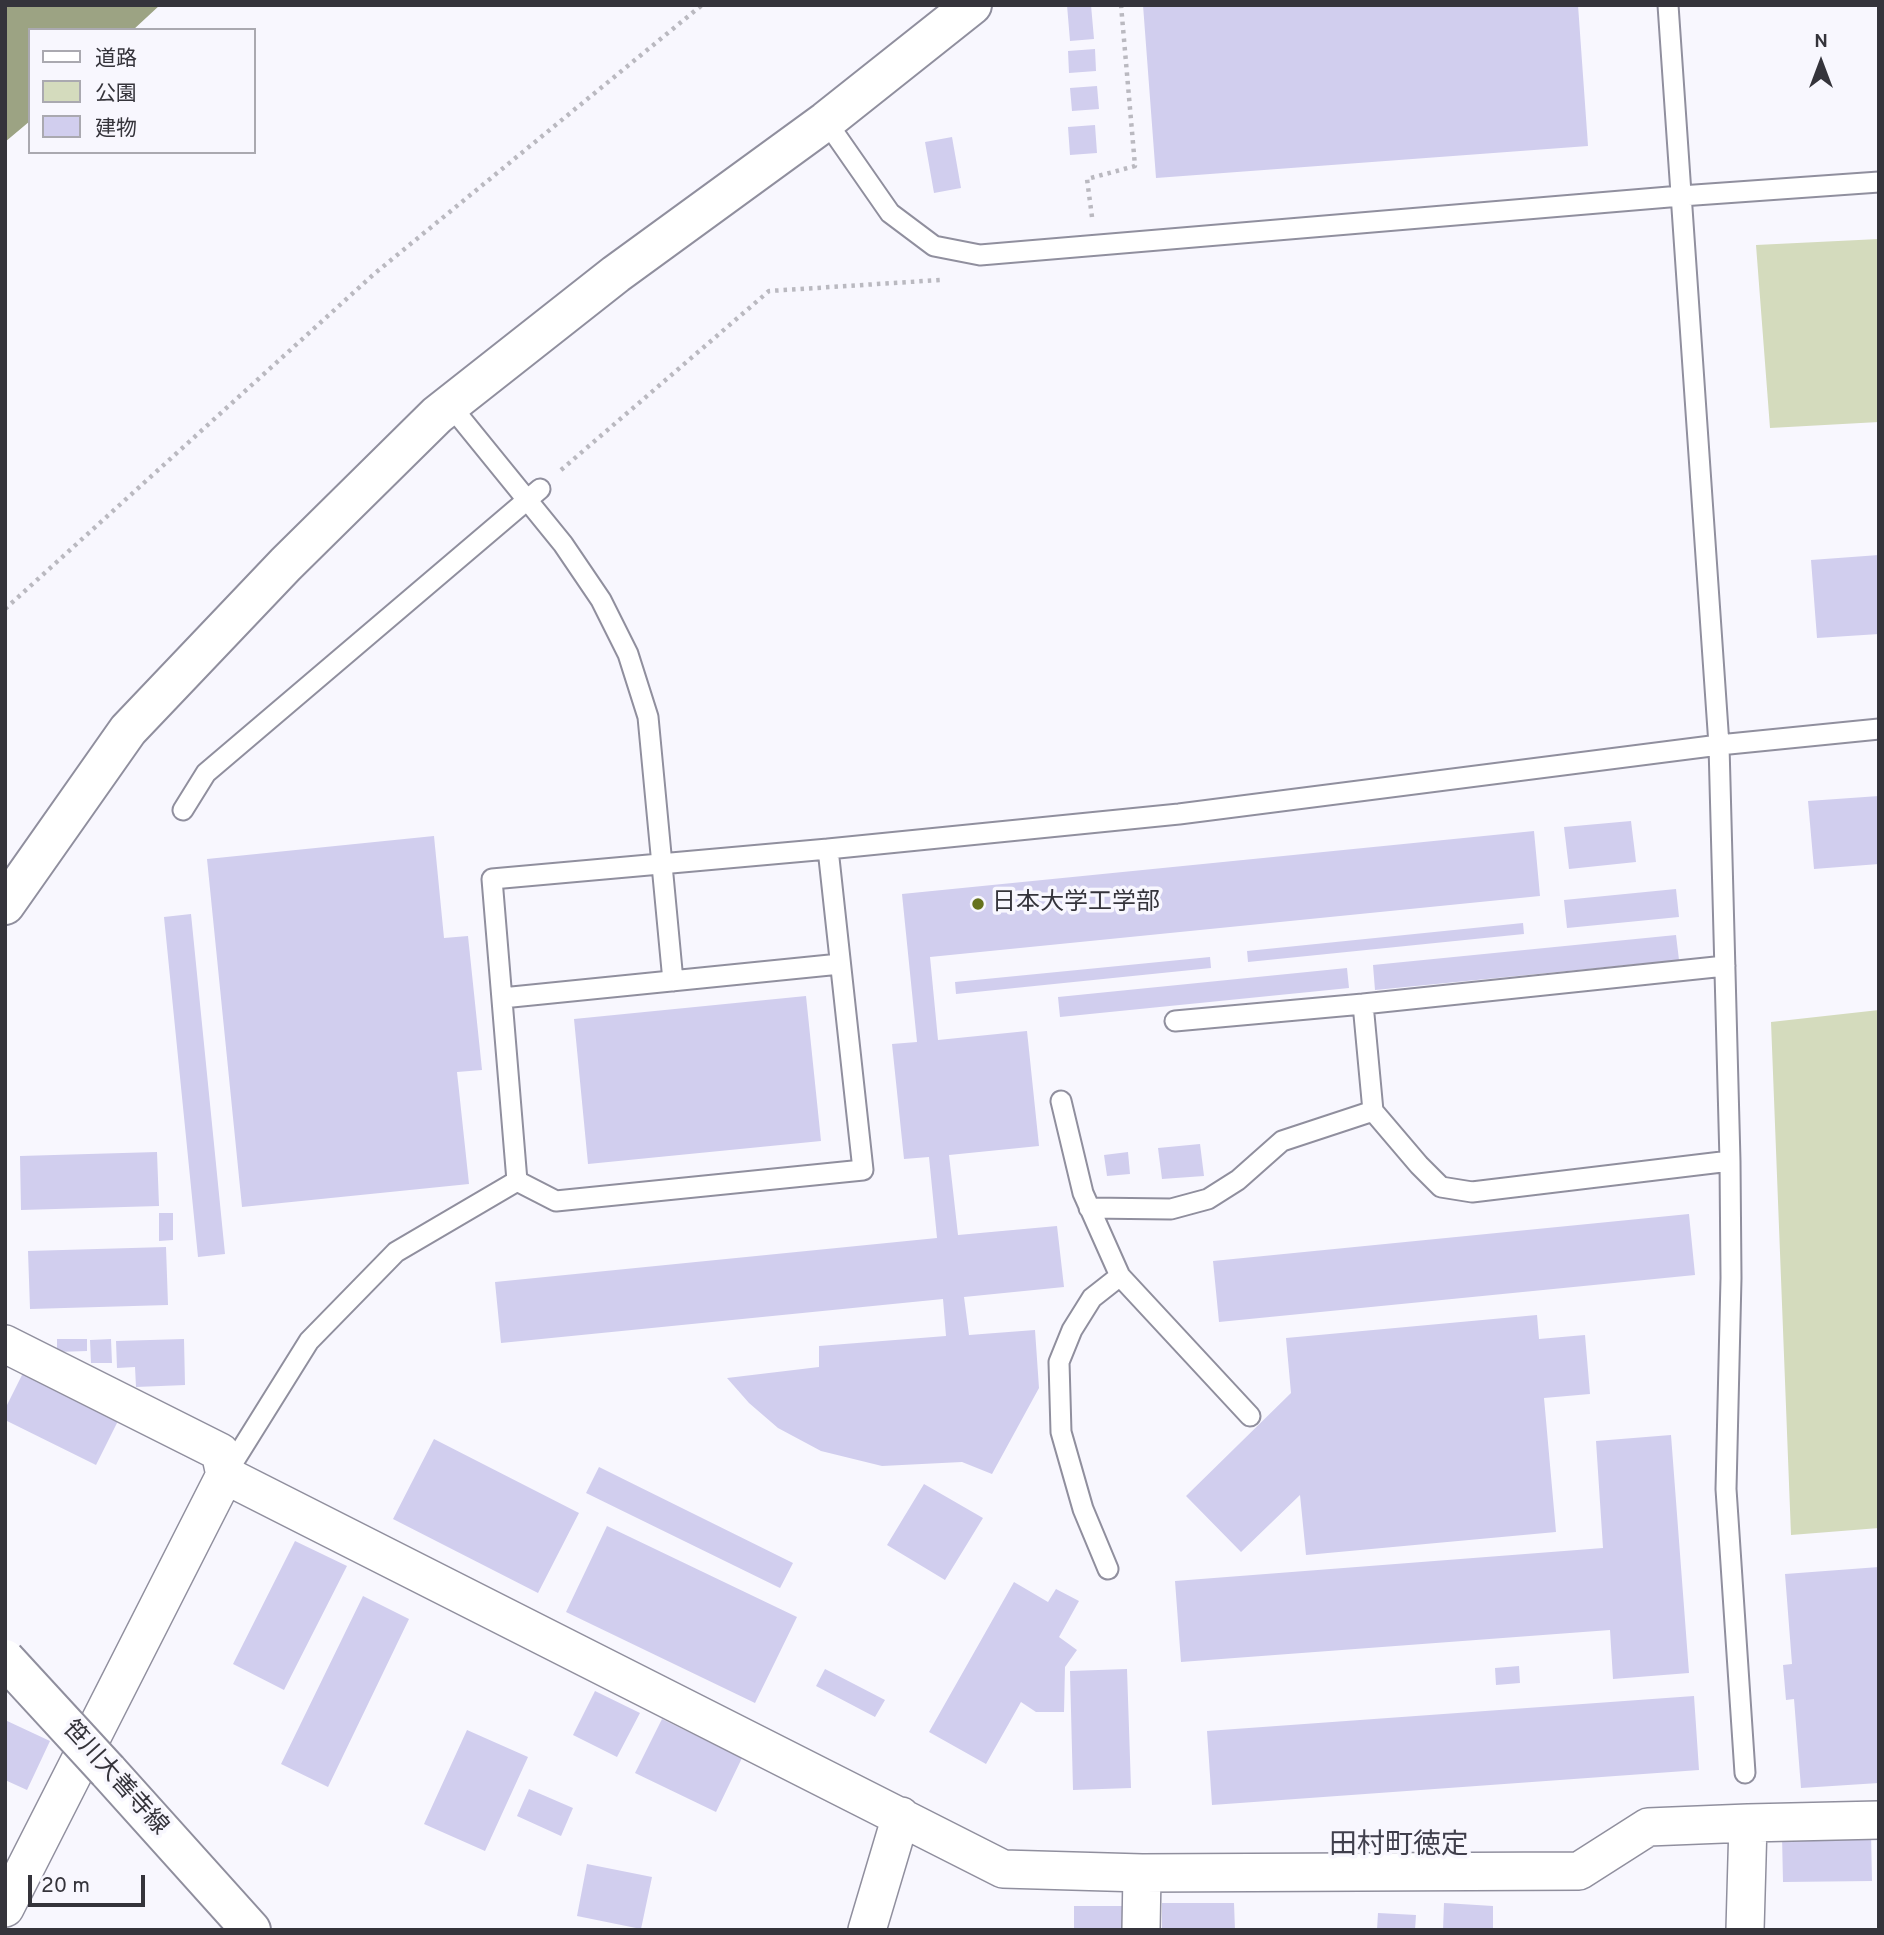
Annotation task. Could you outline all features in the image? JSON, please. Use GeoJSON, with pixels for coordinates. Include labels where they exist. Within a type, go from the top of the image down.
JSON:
{"type":"FeatureCollection","features":[{"type":"Feature","properties":{"kind":"street"},"geometry":{"type":"LineString","coordinates":[[5,905],[128,730],[286,564],[450,405],[616,274],[826,121],[972,5]]}},
{"type":"Feature","properties":{"kind":"street"},"geometry":{"type":"LineString","coordinates":[[5,1344],[220,1452],[225,1475],[10,1888]]}},
{"type":"Feature","properties":{"kind":"street"},"geometry":{"type":"LineString","coordinates":[[225,1475],[1003,1869],[1142,1873],[1578,1871],[1648,1827],[1879,1820]]}},
{"type":"Feature","properties":{"kind":"street","name":"笹川大善寺線"},"geometry":{"type":"LineString","coordinates":[[5,1659],[251,1930]]}},
{"type":"Feature","properties":{"kind":"street"},"geometry":{"type":"LineString","coordinates":[[867,1930],[901,1815]]}},
{"type":"Feature","properties":{"kind":"street"},"geometry":{"type":"LineString","coordinates":[[1745,1930],[1748,1823]]}},
{"type":"Feature","properties":{"kind":"street"},"geometry":{"type":"LineString","coordinates":[[1141,1930],[1142,1873]]}},
{"type":"Feature","properties":{"kind":"lane"},"geometry":{"type":"LineString","coordinates":[[1668,5],[1719,745],[1730,1161],[1731,1278],[1726,1489],[1745,1773]]}},
{"type":"Feature","properties":{"kind":"lane"},"geometry":{"type":"LineString","coordinates":[[826,121],[890,213],[934,246],[980,256],[1681,196],[1879,182]]}},
{"type":"Feature","properties":{"kind":"lane"},"geometry":{"type":"LineString","coordinates":[[450,405],[534,495],[601,600],[628,654],[648,717],[673,981]]}},
{"type":"Feature","properties":{"kind":"lane"},"geometry":{"type":"LineString","coordinates":[[183,810],[206,773],[534,495]]}},
{"type":"Feature","properties":{"kind":"lane"},"geometry":{"type":"LineString","coordinates":[[517,1181],[492,879],[1179,814],[1719,745],[1879,729]]}},
{"type":"Feature","properties":{"kind":"lane"},"geometry":{"type":"LineString","coordinates":[[517,1181],[556,1202],[863,1170],[828,849]]}},
{"type":"Feature","properties":{"kind":"lane"},"geometry":{"type":"LineString","coordinates":[[502,998],[840,964]]}},
{"type":"Feature","properties":{"kind":"lane"},"geometry":{"type":"LineString","coordinates":[[1175,1021],[1725,966]]}},
{"type":"Feature","properties":{"kind":"lane"},"geometry":{"type":"LineString","coordinates":[[1363,1004],[1373,1111],[1419,1165],[1441,1186],[1472,1192],[1730,1161]]}},
{"type":"Feature","properties":{"kind":"lane"},"geometry":{"type":"LineString","coordinates":[[1061,1101],[1083,1193],[1119,1276],[1250,1416]]}},
{"type":"Feature","properties":{"kind":"lane"},"geometry":{"type":"LineString","coordinates":[[1089,1208],[1171,1209],[1208,1199],[1238,1180],[1282,1141],[1373,1111]]}},
{"type":"Feature","properties":{"kind":"lane"},"geometry":{"type":"LineString","coordinates":[[225,1475],[309,1341],[396,1252],[517,1181]]}},
{"type":"Feature","properties":{"kind":"lane"},"geometry":{"type":"LineString","coordinates":[[1108,1569],[1083,1510],[1061,1432],[1059,1362],[1072,1330],[1091,1298],[1119,1276]]}},
{"type":"Feature","properties":{"kind":"path"},"geometry":{"type":"LineString","coordinates":[[5,609],[374,274],[702,5]]}},
{"type":"Feature","properties":{"kind":"path"},"geometry":{"type":"LineString","coordinates":[[1095,246],[1087,179],[1135,166],[1121,5]]}},
{"type":"Feature","properties":{"kind":"path"},"geometry":{"type":"LineString","coordinates":[[534,495],[769,290],[972,278],[980,256]]}},
{"type":"Feature","properties":{"kind":"green space"},"geometry":{"type":"Polygon","coordinates":[[[1879,239],[1879,422],[1770,428],[1756,245],[1879,239]]]}},
{"type":"Feature","properties":{"kind":"green space"},"geometry":{"type":"Polygon","coordinates":[[[1879,1010],[1879,1528],[1791,1535],[1771,1022],[1879,1010]]]}},
{"type":"Feature","properties":{"kind":"shaded area"},"geometry":{"type":"Polygon","coordinates":[[[5,5],[160,5],[135,28],[28,28],[28,123],[5,142],[5,5]]]}},
{"type":"Feature","properties":{"kind":"building"},"geometry":{"type":"Polygon","coordinates":[[[1067,5],[1091,5],[1094,39],[1070,41],[1067,5]]]}},
{"type":"Feature","properties":{"kind":"building"},"geometry":{"type":"Polygon","coordinates":[[[1143,5],[1578,5],[1588,146],[1156,178],[1143,5]]]}},
{"type":"Feature","properties":{"kind":"building"},"geometry":{"type":"Polygon","coordinates":[[[1095,49],[1096,71],[1069,73],[1068,51],[1095,49]]]}},
{"type":"Feature","properties":{"kind":"building"},"geometry":{"type":"Polygon","coordinates":[[[1097,86],[1099,109],[1072,111],[1070,88],[1097,86]]]}},
{"type":"Feature","properties":{"kind":"building"},"geometry":{"type":"Polygon","coordinates":[[[1095,125],[1097,153],[1070,155],[1068,127],[1095,125]]]}},
{"type":"Feature","properties":{"kind":"building"},"geometry":{"type":"Polygon","coordinates":[[[952,137],[961,188],[934,193],[925,142],[952,137]]]}},
{"type":"Feature","properties":{"kind":"building"},"geometry":{"type":"Polygon","coordinates":[[[1879,555],[1879,634],[1817,638],[1811,560],[1879,555]]]}},
{"type":"Feature","properties":{"kind":"building"},"geometry":{"type":"Polygon","coordinates":[[[1879,796],[1879,864],[1814,869],[1808,801],[1879,796]]]}},
{"type":"Feature","properties":{"kind":"building"},"geometry":{"type":"Polygon","coordinates":[[[1631,821],[1636,862],[1569,869],[1564,827],[1631,821]]]}},
{"type":"Feature","properties":{"kind":"building"},"geometry":{"type":"Polygon","coordinates":[[[1534,831],[1540,896],[930,957],[938,1040],[1027,1031],[1039,1146],[949,1155],[958,1235],[1057,1226],[1064,1287],[964,1297],[969,1335],[1035,1330],[1039,1388],[992,1474],[962,1462],[882,1466],[821,1451],[778,1428],[749,1403],[727,1378],[819,1367],[819,1346],[946,1336],[943,1299],[501,1343],[495,1282],[937,1238],[929,1157],[904,1159],[892,1044],[917,1042],[902,894],[1534,831]]]}},
{"type":"Feature","properties":{"kind":"building"},"geometry":{"type":"Polygon","coordinates":[[[434,836],[444,938],[468,936],[482,1070],[457,1072],[469,1184],[242,1207],[207,859],[434,836]]]}},
{"type":"Feature","properties":{"kind":"building"},"geometry":{"type":"Polygon","coordinates":[[[1676,889],[1679,917],[1567,928],[1564,900],[1676,889]]]}},
{"type":"Feature","properties":{"kind":"building"},"geometry":{"type":"Polygon","coordinates":[[[191,914],[225,1254],[198,1257],[164,917],[191,914]]]}},
{"type":"Feature","properties":{"kind":"building"},"geometry":{"type":"Polygon","coordinates":[[[1523,923],[1524,934],[1248,962],[1247,951],[1523,923]]]}},
{"type":"Feature","properties":{"kind":"building"},"geometry":{"type":"Polygon","coordinates":[[[1676,935],[1679,960],[1375,990],[1373,965],[1676,935]]]}},
{"type":"Feature","properties":{"kind":"building"},"geometry":{"type":"Polygon","coordinates":[[[1210,957],[1211,968],[956,994],[955,982],[1210,957]]]}},
{"type":"Feature","properties":{"kind":"building"},"geometry":{"type":"Polygon","coordinates":[[[1347,968],[1349,988],[1060,1017],[1058,997],[1347,968]]]}},
{"type":"Feature","properties":{"kind":"building"},"geometry":{"type":"Polygon","coordinates":[[[806,996],[821,1141],[588,1164],[574,1019],[806,996]]]}},
{"type":"Feature","properties":{"kind":"building"},"geometry":{"type":"Polygon","coordinates":[[[1200,1144],[1204,1176],[1162,1179],[1158,1148],[1200,1144]]]}},
{"type":"Feature","properties":{"kind":"building"},"geometry":{"type":"Polygon","coordinates":[[[157,1152],[159,1206],[21,1210],[20,1156],[157,1152]]]}},
{"type":"Feature","properties":{"kind":"building"},"geometry":{"type":"Polygon","coordinates":[[[1128,1152],[1130,1174],[1107,1176],[1104,1155],[1128,1152]]]}},
{"type":"Feature","properties":{"kind":"building"},"geometry":{"type":"Polygon","coordinates":[[[159,1213],[173,1213],[173,1240],[159,1241],[159,1213]]]}},
{"type":"Feature","properties":{"kind":"building"},"geometry":{"type":"Polygon","coordinates":[[[1689,1214],[1695,1275],[1219,1322],[1213,1261],[1689,1214]]]}},
{"type":"Feature","properties":{"kind":"building"},"geometry":{"type":"Polygon","coordinates":[[[166,1247],[168,1305],[30,1309],[28,1251],[166,1247]]]}},
{"type":"Feature","properties":{"kind":"building"},"geometry":{"type":"Polygon","coordinates":[[[1537,1315],[1539,1339],[1585,1335],[1590,1394],[1544,1398],[1556,1532],[1306,1555],[1300,1495],[1241,1552],[1186,1496],[1291,1393],[1286,1338],[1537,1315]]]}},
{"type":"Feature","properties":{"kind":"building"},"geometry":{"type":"Polygon","coordinates":[[[57,1339],[87,1339],[87,1351],[57,1352],[57,1339]]]}},
{"type":"Feature","properties":{"kind":"building"},"geometry":{"type":"Polygon","coordinates":[[[111,1339],[112,1363],[91,1363],[90,1340],[111,1339]]]}},
{"type":"Feature","properties":{"kind":"building"},"geometry":{"type":"Polygon","coordinates":[[[184,1339],[185,1385],[136,1387],[135,1367],[117,1368],[116,1341],[184,1339]]]}},
{"type":"Feature","properties":{"kind":"building"},"geometry":{"type":"Polygon","coordinates":[[[26,1367],[121,1415],[96,1465],[5,1420],[5,1409],[26,1367]]]}},
{"type":"Feature","properties":{"kind":"building"},"geometry":{"type":"Polygon","coordinates":[[[1671,1435],[1689,1673],[1613,1679],[1610,1630],[1181,1662],[1175,1581],[1603,1548],[1596,1441],[1671,1435]]]}},
{"type":"Feature","properties":{"kind":"building"},"geometry":{"type":"Polygon","coordinates":[[[434,1439],[579,1513],[538,1593],[393,1519],[434,1439]]]}},
{"type":"Feature","properties":{"kind":"building"},"geometry":{"type":"Polygon","coordinates":[[[599,1467],[793,1563],[780,1588],[586,1493],[599,1467]]]}},
{"type":"Feature","properties":{"kind":"building"},"geometry":{"type":"Polygon","coordinates":[[[924,1484],[983,1518],[945,1580],[887,1545],[924,1484]]]}},
{"type":"Feature","properties":{"kind":"building"},"geometry":{"type":"Polygon","coordinates":[[[607,1526],[797,1617],[755,1703],[566,1612],[607,1526]]]}},
{"type":"Feature","properties":{"kind":"building"},"geometry":{"type":"Polygon","coordinates":[[[295,1541],[347,1566],[284,1690],[233,1664],[295,1541]]]}},
{"type":"Feature","properties":{"kind":"building"},"geometry":{"type":"Polygon","coordinates":[[[1879,1567],[1879,1783],[1801,1788],[1794,1699],[1786,1700],[1783,1665],[1792,1664],[1785,1574],[1879,1567]]]}},
{"type":"Feature","properties":{"kind":"building"},"geometry":{"type":"Polygon","coordinates":[[[1014,1582],[1048,1602],[1056,1589],[1079,1601],[1059,1637],[1077,1650],[1065,1667],[1064,1712],[1036,1712],[1021,1702],[986,1764],[929,1732],[1014,1582]]]}},
{"type":"Feature","properties":{"kind":"building"},"geometry":{"type":"Polygon","coordinates":[[[363,1596],[409,1619],[328,1787],[281,1764],[363,1596]]]}},
{"type":"Feature","properties":{"kind":"building"},"geometry":{"type":"Polygon","coordinates":[[[1519,1666],[1520,1683],[1496,1685],[1495,1668],[1519,1666]]]}},
{"type":"Feature","properties":{"kind":"building"},"geometry":{"type":"Polygon","coordinates":[[[825,1669],[885,1700],[875,1717],[816,1686],[825,1669]]]}},
{"type":"Feature","properties":{"kind":"building"},"geometry":{"type":"Polygon","coordinates":[[[1127,1669],[1131,1788],[1073,1790],[1070,1671],[1127,1669]]]}},
{"type":"Feature","properties":{"kind":"building"},"geometry":{"type":"Polygon","coordinates":[[[595,1691],[640,1713],[617,1757],[573,1735],[595,1691]]]}},
{"type":"Feature","properties":{"kind":"building"},"geometry":{"type":"Polygon","coordinates":[[[1694,1696],[1699,1770],[1212,1805],[1207,1731],[1694,1696]]]}},
{"type":"Feature","properties":{"kind":"building"},"geometry":{"type":"Polygon","coordinates":[[[662,1719],[742,1758],[716,1812],[635,1773],[662,1719]]]}},
{"type":"Feature","properties":{"kind":"building"},"geometry":{"type":"Polygon","coordinates":[[[5,1720],[50,1741],[27,1790],[5,1780],[5,1720]]]}},
{"type":"Feature","properties":{"kind":"building"},"geometry":{"type":"Polygon","coordinates":[[[467,1730],[528,1757],[485,1851],[424,1824],[467,1730]]]}},
{"type":"Feature","properties":{"kind":"building"},"geometry":{"type":"Polygon","coordinates":[[[529,1789],[573,1808],[561,1836],[517,1816],[529,1789]]]}},
{"type":"Feature","properties":{"kind":"building"},"geometry":{"type":"Polygon","coordinates":[[[1871,1832],[1872,1881],[1783,1882],[1782,1835],[1871,1832]]]}},
{"type":"Feature","properties":{"kind":"building"},"geometry":{"type":"Polygon","coordinates":[[[587,1864],[652,1877],[641,1929],[577,1916],[587,1864]]]}},
{"type":"Feature","properties":{"kind":"building"},"geometry":{"type":"Polygon","coordinates":[[[1162,1903],[1234,1903],[1235,1930],[1162,1930],[1162,1903]]]}},
{"type":"Feature","properties":{"kind":"building"},"geometry":{"type":"Polygon","coordinates":[[[1444,1903],[1493,1906],[1493,1930],[1443,1930],[1444,1903]]]}},
{"type":"Feature","properties":{"kind":"building"},"geometry":{"type":"Polygon","coordinates":[[[1074,1906],[1130,1906],[1130,1930],[1074,1930],[1074,1906]]]}},
{"type":"Feature","properties":{"kind":"building"},"geometry":{"type":"Polygon","coordinates":[[[1378,1913],[1416,1915],[1415,1930],[1377,1930],[1378,1913]]]}},
{"type":"Feature","properties":{"kind":"place","name":"日本大学工学部"},"geometry":{"type":"Point","coordinates":[978,904]}},
{"type":"Feature","properties":{"kind":"district","name":"田村町徳定"},"geometry":{"type":"Point","coordinates":[1399,1847]}}]}
